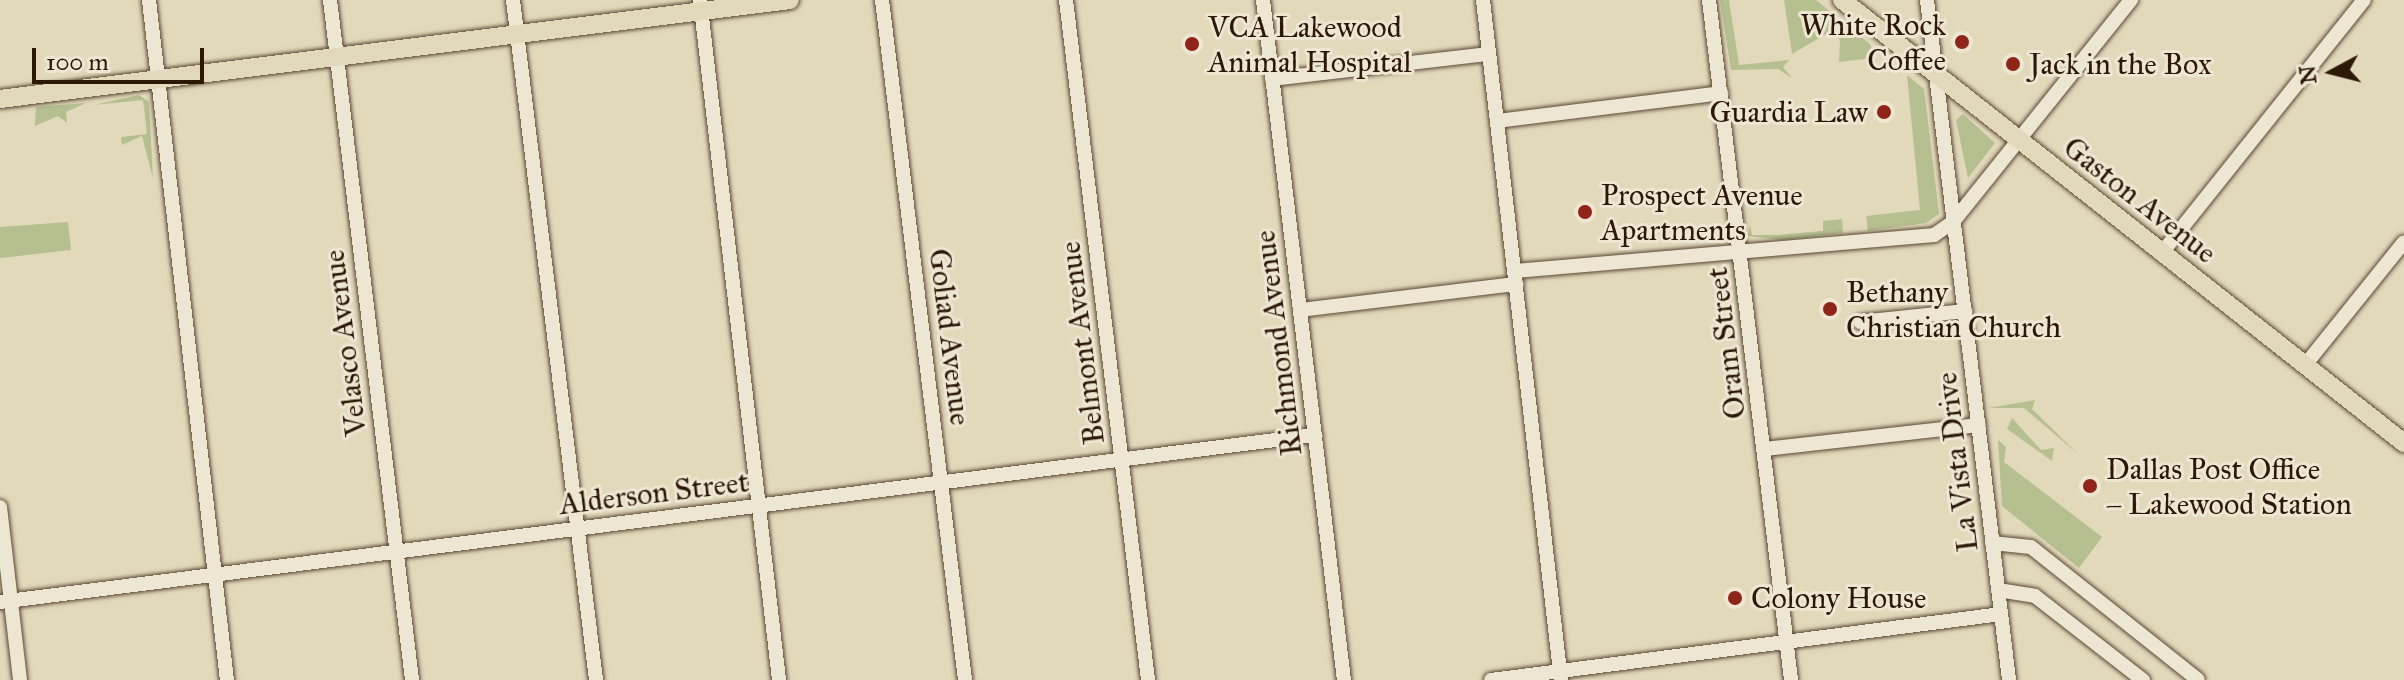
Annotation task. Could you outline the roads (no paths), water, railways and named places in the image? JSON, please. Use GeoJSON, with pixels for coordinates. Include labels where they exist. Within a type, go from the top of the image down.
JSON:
{"type":"FeatureCollection","features":[{"type":"Feature","properties":{"kind":"main road"},"geometry":{"type":"LineString","coordinates":[[0,99],[517,34],[700,5],[790,0]]}},
{"type":"Feature","properties":{"kind":"main road","name":"Gaston Avenue"},"geometry":{"type":"LineString","coordinates":[[1842,0],[1936,78],[2020,140],[2404,443]]}},
{"type":"Feature","properties":{"kind":"street"},"geometry":{"type":"LineString","coordinates":[[149,0],[227,680]]}},
{"type":"Feature","properties":{"kind":"street","name":"Velasco Avenue"},"geometry":{"type":"LineString","coordinates":[[330,0],[412,680]]}},
{"type":"Feature","properties":{"kind":"street"},"geometry":{"type":"LineString","coordinates":[[513,0],[596,680]]}},
{"type":"Feature","properties":{"kind":"street","name":"Goliad Avenue"},"geometry":{"type":"LineString","coordinates":[[882,0],[965,680]]}},
{"type":"Feature","properties":{"kind":"street","name":"Belmont Avenue"},"geometry":{"type":"LineString","coordinates":[[1066,0],[1148,680]]}},
{"type":"Feature","properties":{"kind":"street","name":"Richmond Avenue"},"geometry":{"type":"LineString","coordinates":[[1263,0],[1344,680]]}},
{"type":"Feature","properties":{"kind":"street"},"geometry":{"type":"LineString","coordinates":[[1483,0],[1560,676]]}},
{"type":"Feature","properties":{"kind":"street","name":"Oram Street"},"geometry":{"type":"LineString","coordinates":[[1709,0],[1791,680]]}},
{"type":"Feature","properties":{"kind":"street","name":"La Vista Drive"},"geometry":{"type":"LineString","coordinates":[[1927,0],[2009,680]]}},
{"type":"Feature","properties":{"kind":"street"},"geometry":{"type":"LineString","coordinates":[[1300,310],[1712,249],[1741,252],[1934,235],[1953,222],[2131,0]]}},
{"type":"Feature","properties":{"kind":"street"},"geometry":{"type":"LineString","coordinates":[[2161,254],[2364,0]]}},
{"type":"Feature","properties":{"kind":"street"},"geometry":{"type":"LineString","coordinates":[[700,5],[779,680]]}},
{"type":"Feature","properties":{"kind":"street"},"geometry":{"type":"LineString","coordinates":[[1272,79],[1489,54]]}},
{"type":"Feature","properties":{"kind":"street"},"geometry":{"type":"LineString","coordinates":[[1497,121],[1721,93]]}},
{"type":"Feature","properties":{"kind":"street"},"geometry":{"type":"LineString","coordinates":[[2306,364],[2404,242]]}},
{"type":"Feature","properties":{"kind":"street"},"geometry":{"type":"LineString","coordinates":[[1860,322],[1965,311]]}},
{"type":"Feature","properties":{"kind":"street"},"geometry":{"type":"LineString","coordinates":[[1765,449],[1979,425]]}},
{"type":"Feature","properties":{"kind":"street","name":"Alderson Street"},"geometry":{"type":"LineString","coordinates":[[5,601],[1315,435]]}},
{"type":"Feature","properties":{"kind":"street"},"geometry":{"type":"LineString","coordinates":[[0,507],[5,601],[20,680]]}},
{"type":"Feature","properties":{"kind":"street"},"geometry":{"type":"LineString","coordinates":[[1992,543],[2031,547],[2198,680]]}},
{"type":"Feature","properties":{"kind":"street"},"geometry":{"type":"LineString","coordinates":[[1998,590],[2035,596],[2143,680]]}},
{"type":"Feature","properties":{"kind":"street"},"geometry":{"type":"LineString","coordinates":[[1491,680],[1560,676],[1787,641],[2001,614]]}},
{"type":"Feature","properties":{"kind":"place","name":"White Rock Coffee"},"geometry":{"type":"Point","coordinates":[1962,42]}},
{"type":"Feature","properties":{"kind":"place","name":"VCA Lakewood Animal Hospital"},"geometry":{"type":"Point","coordinates":[1192,44]}},
{"type":"Feature","properties":{"kind":"place","name":"Jack in the Box"},"geometry":{"type":"Point","coordinates":[2013,64]}},
{"type":"Feature","properties":{"kind":"place","name":"Guardia Law"},"geometry":{"type":"Point","coordinates":[1884,112]}},
{"type":"Feature","properties":{"kind":"place","name":"Prospect Avenue Apartments"},"geometry":{"type":"Point","coordinates":[1585,212]}},
{"type":"Feature","properties":{"kind":"place","name":"Bethany Christian Church"},"geometry":{"type":"Point","coordinates":[1830,309]}},
{"type":"Feature","properties":{"kind":"place","name":"Dallas Post Office – Lakewood Station"},"geometry":{"type":"Point","coordinates":[2090,486]}},
{"type":"Feature","properties":{"kind":"place","name":"Colony House"},"geometry":{"type":"Point","coordinates":[1735,598]}}]}
